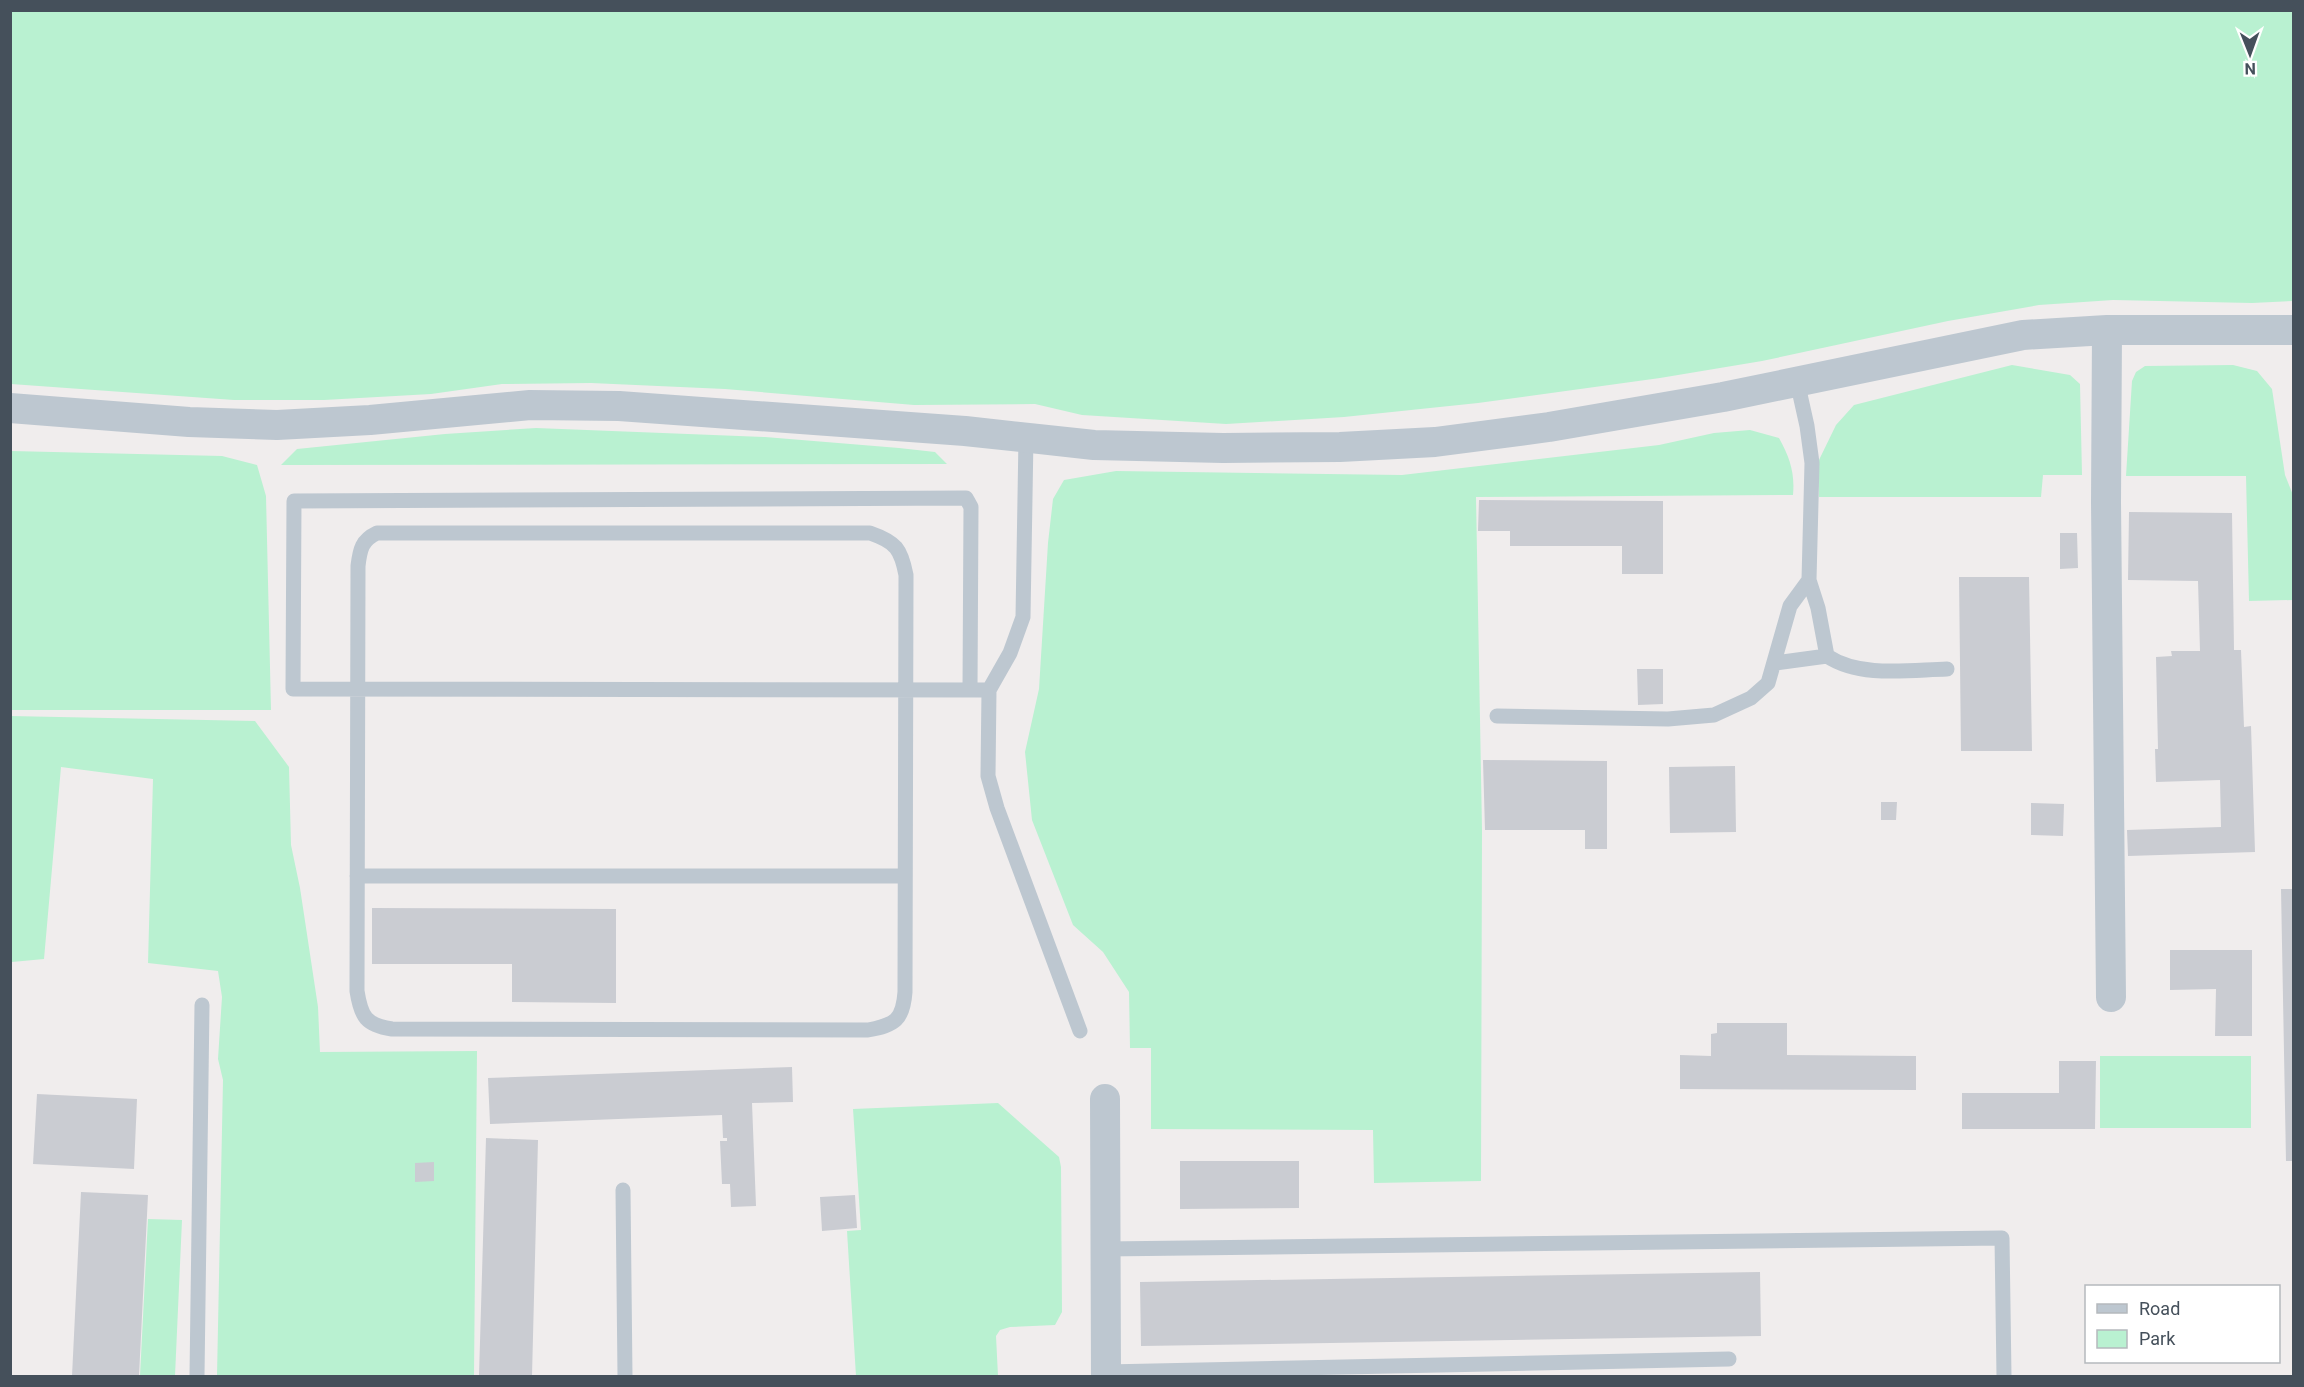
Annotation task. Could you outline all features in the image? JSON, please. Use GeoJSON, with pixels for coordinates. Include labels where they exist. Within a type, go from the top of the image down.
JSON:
{"type":"FeatureCollection","features":[{"type":"Feature","properties":{"kind":"street"},"geometry":{"type":"LineString","coordinates":[[10,408],[189,422],[277,425],[370,420],[530,405],[619,406],[965,431],[1094,445],[1223,448],[1340,447],[1435,442],[1549,427],[1723,397],[2023,335],[2108,330],[2294,330]]}},
{"type":"Feature","properties":{"kind":"street"},"geometry":{"type":"LineString","coordinates":[[2108,330],[2106,514],[2111,997]]}},
{"type":"Feature","properties":{"kind":"street"},"geometry":{"type":"LineString","coordinates":[[1105,1099],[1106,1374]]}},
{"type":"Feature","properties":{"kind":"lane"},"geometry":{"type":"LineString","coordinates":[[1797,381],[1808,426],[1812,463],[1813,501],[1809,580],[1818,608],[1827,656]]}},
{"type":"Feature","properties":{"kind":"lane"},"geometry":{"type":"LineString","coordinates":[[1026,438],[1023,617],[1010,653],[989,690],[988,776],[997,808],[1080,1031]]}},
{"type":"Feature","properties":{"kind":"lane"},"geometry":{"type":"LineString","coordinates":[[970,690],[971,507],[966,498],[294,501],[293,689],[905,690],[970,690],[989,690]]}},
{"type":"Feature","properties":{"kind":"lane"},"geometry":{"type":"LineString","coordinates":[[378,533],[870,533],[886,539],[896,546],[903,558],[906,575],[904,1009],[897,1020],[886,1027],[856,1030],[392,1029],[375,1026],[366,1019],[359,1005],[357,991],[358,689],[359,550],[366,538],[378,533]]}},
{"type":"Feature","properties":{"kind":"lane"},"geometry":{"type":"LineString","coordinates":[[1497,716],[1668,719],[1713,716],[1751,698],[1768,683],[1790,606],[1809,580]]}},
{"type":"Feature","properties":{"kind":"lane"},"geometry":{"type":"LineString","coordinates":[[1775,663],[1827,656],[1839,664],[1871,670],[1947,669]]}},
{"type":"Feature","properties":{"kind":"lane"},"geometry":{"type":"LineString","coordinates":[[357,876],[905,876]]}},
{"type":"Feature","properties":{"kind":"lane"},"geometry":{"type":"LineString","coordinates":[[197,1377],[202,1005]]}},
{"type":"Feature","properties":{"kind":"lane"},"geometry":{"type":"LineString","coordinates":[[623,1190],[625,1377]]}},
{"type":"Feature","properties":{"kind":"lane"},"geometry":{"type":"LineString","coordinates":[[1105,1250],[2002,1238],[2004,1377]]}},
{"type":"Feature","properties":{"kind":"lane"},"geometry":{"type":"LineString","coordinates":[[1106,1374],[1729,1359]]}},
{"type":"Feature","properties":{"kind":"green space"},"geometry":{"type":"Polygon","coordinates":[[[10,11],[2293,11],[2293,301],[2252,303],[2113,300],[2039,305],[1948,321],[1762,361],[1660,378],[1478,403],[1344,417],[1226,424],[1082,415],[1035,404],[914,405],[725,389],[591,383],[502,384],[431,394],[324,400],[234,400],[11,384],[10,11]]]}},
{"type":"Feature","properties":{"kind":"green space"},"geometry":{"type":"Polygon","coordinates":[[[2012,365],[2070,375],[2080,384],[2082,475],[2043,475],[2041,497],[1819,497],[1819,460],[1836,425],[1854,405],[2012,365]]]}},
{"type":"Feature","properties":{"kind":"green space"},"geometry":{"type":"Polygon","coordinates":[[[2233,365],[2257,371],[2272,389],[2285,475],[2293,495],[2293,600],[2249,601],[2246,476],[2126,476],[2132,381],[2136,372],[2145,366],[2233,365]]]}},
{"type":"Feature","properties":{"kind":"green space"},"geometry":{"type":"Polygon","coordinates":[[[536,428],[765,437],[899,448],[935,452],[947,464],[281,465],[297,449],[445,434],[536,428]]]}},
{"type":"Feature","properties":{"kind":"green space"},"geometry":{"type":"Polygon","coordinates":[[[1750,430],[1779,438],[1791,466],[1793,495],[1476,497],[1482,830],[1481,1181],[1374,1183],[1373,1130],[1151,1129],[1151,1048],[1130,1048],[1129,992],[1103,952],[1073,925],[1032,820],[1025,752],[1039,689],[1053,499],[1064,480],[1116,471],[1402,475],[1659,445],[1714,433],[1750,430]]]}},
{"type":"Feature","properties":{"kind":"green space"},"geometry":{"type":"Polygon","coordinates":[[[11,451],[222,456],[257,465],[266,496],[271,710],[11,710],[11,451]]]}},
{"type":"Feature","properties":{"kind":"green space"},"geometry":{"type":"Polygon","coordinates":[[[10,716],[255,721],[289,767],[291,845],[300,888],[318,1007],[320,1052],[477,1051],[474,1376],[217,1376],[223,1080],[218,1059],[222,997],[218,971],[148,963],[153,779],[61,767],[44,959],[12,962],[10,716]]]}},
{"type":"Feature","properties":{"kind":"green space"},"geometry":{"type":"Polygon","coordinates":[[[2100,1056],[2251,1056],[2251,1128],[2100,1128],[2100,1056]]]}},
{"type":"Feature","properties":{"kind":"green space"},"geometry":{"type":"Polygon","coordinates":[[[998,1103],[1059,1157],[1061,1167],[1062,1312],[1055,1325],[1010,1327],[1000,1330],[996,1336],[998,1376],[856,1376],[847,1231],[861,1230],[853,1109],[998,1103]]]}},
{"type":"Feature","properties":{"kind":"green space"},"geometry":{"type":"Polygon","coordinates":[[[148,1219],[182,1220],[175,1376],[140,1376],[148,1219]]]}},
{"type":"Feature","properties":{"kind":"building"},"geometry":{"type":"Polygon","coordinates":[[[1479,500],[1663,501],[1663,574],[1622,574],[1622,546],[1510,546],[1510,531],[1478,531],[1479,500]]]}},
{"type":"Feature","properties":{"kind":"building"},"geometry":{"type":"Polygon","coordinates":[[[2129,512],[2232,513],[2234,650],[2241,650],[2244,727],[2251,726],[2255,852],[2128,856],[2127,830],[2221,827],[2220,780],[2156,782],[2155,749],[2158,749],[2156,657],[2172,656],[2171,651],[2200,651],[2198,581],[2128,580],[2129,512]]]}},
{"type":"Feature","properties":{"kind":"building"},"geometry":{"type":"Polygon","coordinates":[[[2060,533],[2077,533],[2078,568],[2060,569],[2060,533]]]}},
{"type":"Feature","properties":{"kind":"building"},"geometry":{"type":"Polygon","coordinates":[[[1959,577],[2029,577],[2032,751],[1961,751],[1959,577]]]}},
{"type":"Feature","properties":{"kind":"building"},"geometry":{"type":"Polygon","coordinates":[[[1637,669],[1663,669],[1663,704],[1638,705],[1637,669]]]}},
{"type":"Feature","properties":{"kind":"building"},"geometry":{"type":"Polygon","coordinates":[[[1483,760],[1607,761],[1607,849],[1585,849],[1585,830],[1485,830],[1483,760]]]}},
{"type":"Feature","properties":{"kind":"building"},"geometry":{"type":"Polygon","coordinates":[[[1735,766],[1736,832],[1670,833],[1669,767],[1735,766]]]}},
{"type":"Feature","properties":{"kind":"building"},"geometry":{"type":"Polygon","coordinates":[[[1881,802],[1897,802],[1896,820],[1881,820],[1881,802]]]}},
{"type":"Feature","properties":{"kind":"building"},"geometry":{"type":"Polygon","coordinates":[[[2031,803],[2064,804],[2063,836],[2031,835],[2031,803]]]}},
{"type":"Feature","properties":{"kind":"building"},"geometry":{"type":"Polygon","coordinates":[[[2281,889],[2294,889],[2294,1161],[2286,1161],[2281,889]]]}},
{"type":"Feature","properties":{"kind":"building"},"geometry":{"type":"Polygon","coordinates":[[[372,908],[616,909],[616,1003],[512,1002],[512,964],[372,964],[372,908]]]}},
{"type":"Feature","properties":{"kind":"building"},"geometry":{"type":"Polygon","coordinates":[[[2170,950],[2252,950],[2252,1036],[2215,1036],[2216,989],[2170,990],[2170,950]]]}},
{"type":"Feature","properties":{"kind":"building"},"geometry":{"type":"Polygon","coordinates":[[[1717,1023],[1787,1023],[1787,1055],[1916,1056],[1916,1090],[1680,1089],[1680,1055],[1711,1056],[1711,1034],[1717,1033],[1717,1023]]]}},
{"type":"Feature","properties":{"kind":"building"},"geometry":{"type":"Polygon","coordinates":[[[2059,1061],[2096,1061],[2095,1129],[1962,1129],[1962,1093],[2059,1093],[2059,1061]]]}},
{"type":"Feature","properties":{"kind":"building"},"geometry":{"type":"Polygon","coordinates":[[[792,1067],[793,1102],[752,1103],[756,1206],[731,1207],[730,1184],[722,1184],[720,1141],[727,1141],[727,1138],[723,1138],[722,1115],[490,1124],[488,1078],[792,1067]]]}},
{"type":"Feature","properties":{"kind":"building"},"geometry":{"type":"Polygon","coordinates":[[[37,1094],[137,1099],[134,1169],[33,1164],[37,1094]]]}},
{"type":"Feature","properties":{"kind":"building"},"geometry":{"type":"Polygon","coordinates":[[[486,1138],[538,1140],[532,1376],[479,1376],[486,1138]]]}},
{"type":"Feature","properties":{"kind":"building"},"geometry":{"type":"Polygon","coordinates":[[[1180,1161],[1299,1161],[1299,1208],[1180,1209],[1180,1161]]]}},
{"type":"Feature","properties":{"kind":"building"},"geometry":{"type":"Polygon","coordinates":[[[434,1162],[434,1181],[415,1182],[415,1163],[434,1162]]]}},
{"type":"Feature","properties":{"kind":"building"},"geometry":{"type":"Polygon","coordinates":[[[81,1192],[148,1195],[139,1376],[72,1376],[81,1192]]]}},
{"type":"Feature","properties":{"kind":"building"},"geometry":{"type":"Polygon","coordinates":[[[855,1195],[857,1228],[822,1231],[820,1197],[855,1195]]]}},
{"type":"Feature","properties":{"kind":"building"},"geometry":{"type":"Polygon","coordinates":[[[1760,1272],[1761,1336],[1141,1346],[1140,1282],[1760,1272]]]}}]}
